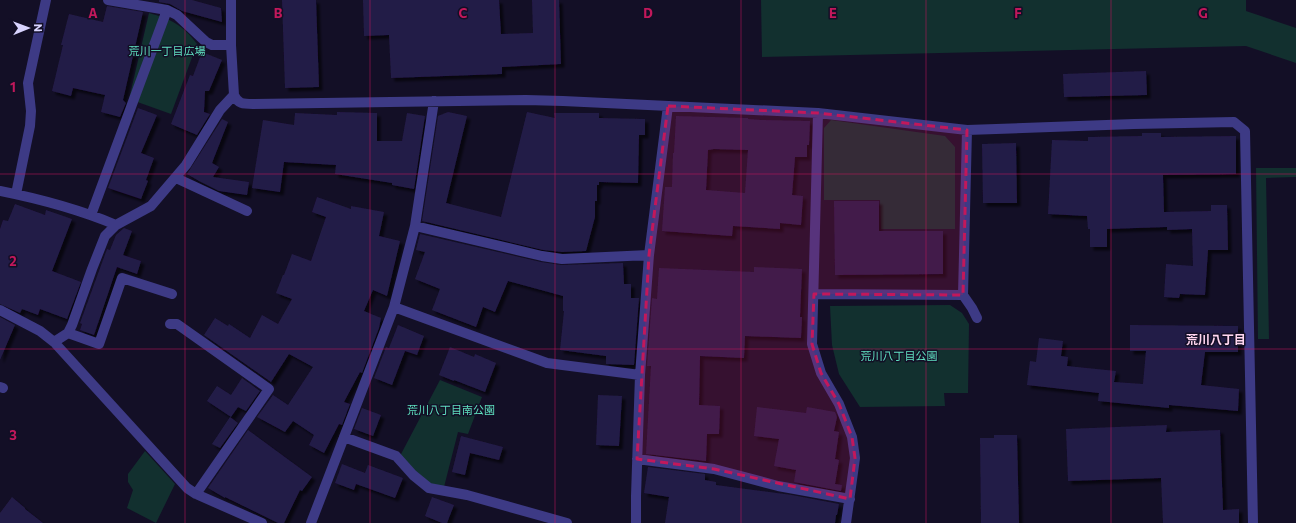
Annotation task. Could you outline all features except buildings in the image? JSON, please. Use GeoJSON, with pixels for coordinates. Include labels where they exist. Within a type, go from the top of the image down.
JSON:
{"type":"FeatureCollection","features":[{"type":"Feature","properties":{"kind":"street"},"geometry":{"type":"LineString","coordinates":[[16,194],[30,126],[31,111],[28,83],[46,0]]}},
{"type":"Feature","properties":{"kind":"street"},"geometry":{"type":"LineString","coordinates":[[108,0],[167,10],[177,14],[206,42],[212,45],[231,45]]}},
{"type":"Feature","properties":{"kind":"street"},"geometry":{"type":"LineString","coordinates":[[231,0],[231,45],[234,95],[242,104],[526,100],[818,113],[967,130],[1234,122],[1245,131],[1253,523]]}},
{"type":"Feature","properties":{"kind":"street"},"geometry":{"type":"LineString","coordinates":[[91,215],[167,10]]}},
{"type":"Feature","properties":{"kind":"street"},"geometry":{"type":"LineString","coordinates":[[54,342],[68,333],[72,325],[105,236],[116,225],[151,206],[186,165],[220,110],[234,95]]}},
{"type":"Feature","properties":{"kind":"street"},"geometry":{"type":"LineString","coordinates":[[311,523],[394,307],[415,226],[434,101]]}},
{"type":"Feature","properties":{"kind":"street"},"geometry":{"type":"LineString","coordinates":[[636,523],[640,375],[649,255],[668,106]]}},
{"type":"Feature","properties":{"kind":"street"},"geometry":{"type":"LineString","coordinates":[[818,113],[812,344],[821,373],[839,404],[852,437],[855,458],[846,523]]}},
{"type":"Feature","properties":{"kind":"street"},"geometry":{"type":"LineString","coordinates":[[967,130],[963,294],[977,318]]}},
{"type":"Feature","properties":{"kind":"street"},"geometry":{"type":"LineString","coordinates":[[176,178],[247,211]]}},
{"type":"Feature","properties":{"kind":"street"},"geometry":{"type":"LineString","coordinates":[[0,191],[38,199],[91,215],[116,225]]}},
{"type":"Feature","properties":{"kind":"street"},"geometry":{"type":"LineString","coordinates":[[415,226],[542,256],[562,259],[649,255]]}},
{"type":"Feature","properties":{"kind":"street"},"geometry":{"type":"LineString","coordinates":[[68,333],[100,344],[122,278],[172,294]]}},
{"type":"Feature","properties":{"kind":"street"},"geometry":{"type":"LineString","coordinates":[[814,294],[963,294]]}},
{"type":"Feature","properties":{"kind":"street"},"geometry":{"type":"LineString","coordinates":[[394,307],[547,363],[640,375]]}},
{"type":"Feature","properties":{"kind":"street"},"geometry":{"type":"LineString","coordinates":[[0,310],[40,331],[54,342],[187,488],[196,494],[262,523]]}},
{"type":"Feature","properties":{"kind":"street"},"geometry":{"type":"LineString","coordinates":[[170,324],[177,324],[269,389],[196,494]]}},
{"type":"Feature","properties":{"kind":"street"},"geometry":{"type":"LineString","coordinates":[[344,437],[396,456],[413,475],[429,488],[467,495],[567,523]]}},
{"type":"Feature","properties":{"kind":"street"},"geometry":{"type":"LineString","coordinates":[[637,459],[714,469],[778,486],[850,499]]}},
{"type":"Feature","properties":{"kind":"highlighted area"},"geometry":{"type":"Polygon","coordinates":[[[668,106],[818,113],[967,130],[963,295],[814,294],[812,344],[821,373],[839,404],[852,437],[855,458],[850,499],[714,469],[637,459],[649,255],[668,106]]]}},
{"type":"Feature","properties":{"kind":"green space"},"geometry":{"type":"Polygon","coordinates":[[[761,0],[1246,0],[1246,11],[1296,28],[1296,63],[1246,46],[762,57],[761,0]]]}},
{"type":"Feature","properties":{"kind":"green space","name":"荒川一丁目広場"},"geometry":{"type":"Polygon","coordinates":[[[149,13],[170,20],[181,27],[197,44],[171,114],[129,99],[149,13]]]}},
{"type":"Feature","properties":{"kind":"green space"},"geometry":{"type":"Polygon","coordinates":[[[831,120],[945,136],[955,147],[955,229],[881,229],[880,200],[824,200],[824,128],[831,120]]]}},
{"type":"Feature","properties":{"kind":"green space"},"geometry":{"type":"Polygon","coordinates":[[[1256,168],[1296,168],[1296,177],[1266,178],[1269,339],[1258,339],[1256,168]]]}},
{"type":"Feature","properties":{"kind":"green space","name":"荒川八丁目公園"},"geometry":{"type":"Polygon","coordinates":[[[950,305],[962,313],[969,324],[968,393],[944,393],[945,406],[860,407],[839,374],[832,345],[830,306],[950,305]]]}},
{"type":"Feature","properties":{"kind":"green space","name":"荒川八丁目南公園"},"geometry":{"type":"Polygon","coordinates":[[[440,380],[482,397],[468,434],[458,432],[444,487],[431,484],[408,465],[400,456],[440,380]]]}},
{"type":"Feature","properties":{"kind":"green space"},"geometry":{"type":"Polygon","coordinates":[[[145,451],[175,484],[156,523],[127,508],[133,490],[128,482],[128,474],[145,451]]]}},
{"type":"Feature","properties":{"kind":"district","name":"荒川八丁目"},"geometry":{"type":"Point","coordinates":[1216,340]}}]}
